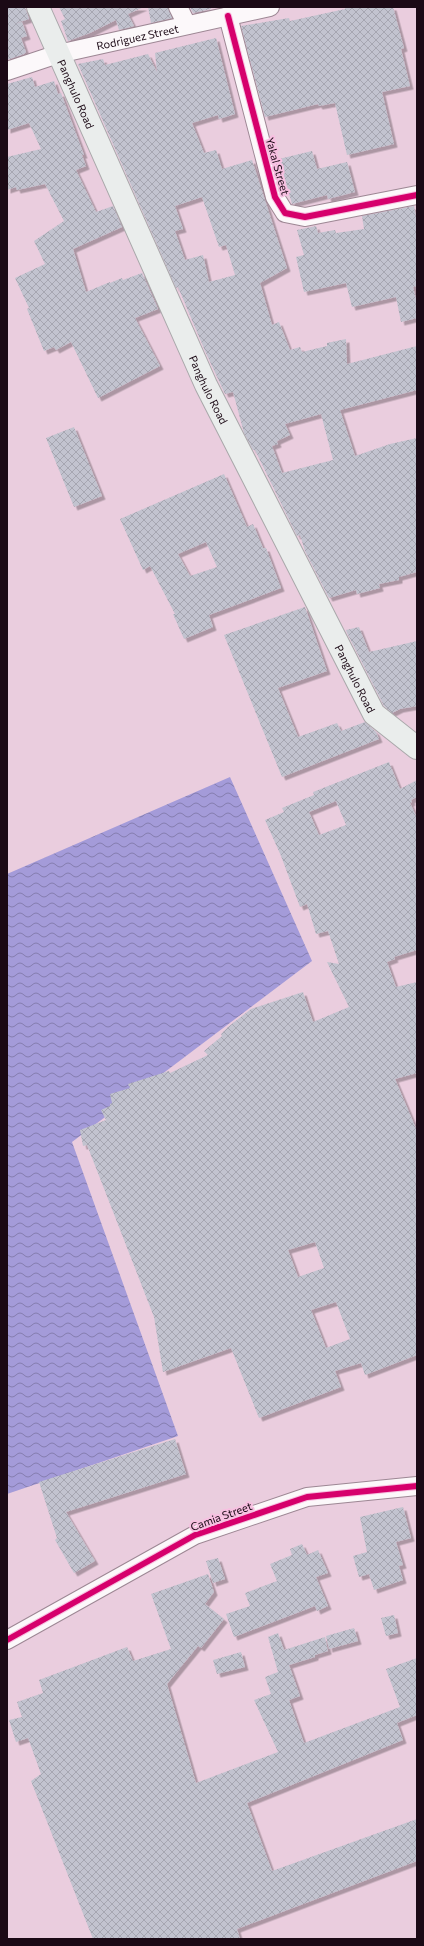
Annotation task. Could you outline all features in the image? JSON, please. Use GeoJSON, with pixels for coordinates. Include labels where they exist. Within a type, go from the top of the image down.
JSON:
{"type":"FeatureCollection","features":[{"type":"Feature","properties":{"kind":"main road","name":"Panghulo Road"},"geometry":{"type":"LineString","coordinates":[[38,7],[206,385],[374,714],[417,748]]}},
{"type":"Feature","properties":{"kind":"street"},"geometry":{"type":"LineString","coordinates":[[178,7],[187,25]]}},
{"type":"Feature","properties":{"kind":"street","name":"Rodriguez Street"},"geometry":{"type":"LineString","coordinates":[[7,71],[58,54],[270,7]]}},
{"type":"Feature","properties":{"kind":"street","name":"Yakal Street"},"geometry":{"type":"LineString","coordinates":[[228,16],[275,197],[285,213],[305,217],[417,195]]}},
{"type":"Feature","properties":{"kind":"street","name":"Camia Street"},"geometry":{"type":"LineString","coordinates":[[7,1640],[195,1535],[307,1497],[417,1486]]}},
{"type":"Feature","properties":{"kind":"water"},"geometry":{"type":"Polygon","coordinates":[[[230,777],[312,961],[72,1142],[178,1436],[7,1494],[7,874],[230,777]]]}},
{"type":"Feature","properties":{"kind":"building"},"geometry":{"type":"Polygon","coordinates":[[[7,7],[25,7],[29,19],[14,24],[22,22],[27,36],[21,38],[26,52],[7,60],[7,7]]]}},
{"type":"Feature","properties":{"kind":"building"},"geometry":{"type":"Polygon","coordinates":[[[59,7],[144,7],[128,14],[134,26],[119,30],[116,20],[90,33],[68,41],[61,21],[65,19],[59,7]]]}},
{"type":"Feature","properties":{"kind":"building"},"geometry":{"type":"Polygon","coordinates":[[[148,7],[168,7],[172,18],[151,23],[148,7]]]}},
{"type":"Feature","properties":{"kind":"building"},"geometry":{"type":"Polygon","coordinates":[[[190,7],[211,7],[211,9],[193,13],[190,7]]]}},
{"type":"Feature","properties":{"kind":"building"},"geometry":{"type":"Polygon","coordinates":[[[345,7],[393,7],[404,48],[401,49],[410,86],[382,92],[394,144],[347,155],[335,103],[319,106],[318,104],[265,117],[241,26],[289,18],[290,21],[345,9],[345,7]]]}},
{"type":"Feature","properties":{"kind":"building"},"geometry":{"type":"Polygon","coordinates":[[[216,38],[235,114],[219,119],[218,115],[192,123],[204,153],[216,150],[222,169],[252,160],[287,268],[260,283],[272,325],[279,322],[290,350],[300,347],[302,352],[327,346],[327,343],[346,339],[347,364],[417,346],[417,390],[340,410],[355,456],[390,444],[417,438],[417,572],[399,577],[399,580],[379,584],[380,588],[357,594],[356,590],[329,598],[305,551],[300,535],[297,536],[255,450],[253,450],[244,433],[233,392],[225,394],[178,287],[176,288],[78,64],[103,59],[105,65],[148,54],[157,72],[155,53],[216,38]],[[202,197],[175,206],[183,229],[175,231],[185,260],[203,255],[209,282],[235,275],[226,245],[219,247],[202,197]],[[321,414],[285,424],[290,435],[277,441],[278,444],[272,446],[282,473],[333,460],[321,414]]]}},
{"type":"Feature","properties":{"kind":"building"},"geometry":{"type":"Polygon","coordinates":[[[32,77],[35,87],[54,81],[58,94],[61,93],[84,155],[82,155],[86,166],[76,170],[96,212],[113,206],[122,227],[73,249],[86,292],[110,282],[122,278],[123,280],[142,273],[158,309],[135,318],[160,366],[98,398],[71,342],[56,350],[54,347],[44,351],[27,309],[29,308],[15,278],[45,264],[34,241],[64,221],[45,184],[17,190],[16,187],[7,190],[7,157],[41,149],[29,123],[7,130],[7,84],[32,77]]]}},
{"type":"Feature","properties":{"kind":"building"},"geometry":{"type":"Polygon","coordinates":[[[312,151],[317,169],[347,162],[355,192],[328,199],[327,195],[292,204],[279,159],[312,151]]]}},
{"type":"Feature","properties":{"kind":"building"},"geometry":{"type":"Polygon","coordinates":[[[414,206],[417,222],[417,286],[413,287],[417,303],[417,318],[401,322],[396,297],[352,307],[346,283],[304,292],[296,257],[304,255],[297,230],[316,226],[318,233],[335,230],[336,233],[364,229],[362,216],[414,206]]]}},
{"type":"Feature","properties":{"kind":"building"},"geometry":{"type":"Polygon","coordinates":[[[74,427],[102,496],[74,507],[46,438],[74,427]]]}},
{"type":"Feature","properties":{"kind":"building"},"geometry":{"type":"Polygon","coordinates":[[[224,474],[247,527],[253,524],[263,548],[266,548],[281,588],[209,615],[213,627],[184,639],[173,614],[175,614],[150,566],[143,570],[120,519],[224,474]],[[206,542],[178,554],[190,576],[217,567],[206,542]]]}},
{"type":"Feature","properties":{"kind":"building"},"geometry":{"type":"Polygon","coordinates":[[[305,607],[327,671],[278,688],[298,737],[337,723],[341,731],[365,722],[376,732],[379,739],[282,777],[224,635],[305,607]]]}},
{"type":"Feature","properties":{"kind":"building"},"geometry":{"type":"Polygon","coordinates":[[[359,627],[369,652],[417,641],[417,706],[400,709],[392,713],[384,706],[346,630],[359,627]]]}},
{"type":"Feature","properties":{"kind":"building"},"geometry":{"type":"Polygon","coordinates":[[[389,762],[400,789],[417,780],[417,797],[411,800],[412,802],[410,803],[417,818],[417,950],[394,957],[395,959],[387,962],[396,987],[417,982],[417,1073],[395,1079],[417,1131],[417,1355],[365,1375],[361,1363],[335,1371],[341,1387],[259,1418],[231,1348],[163,1372],[154,1317],[87,1145],[83,1146],[80,1130],[106,1120],[101,1110],[110,1106],[112,1103],[110,1094],[130,1088],[128,1084],[169,1071],[170,1073],[208,1055],[204,1051],[222,1036],[221,1034],[228,1027],[251,1009],[303,992],[313,1022],[349,1007],[327,962],[339,964],[328,931],[316,934],[307,904],[300,907],[281,856],[265,820],[284,812],[282,808],[314,795],[313,792],[389,762]],[[336,801],[309,812],[319,835],[346,825],[336,801]],[[315,1242],[288,1250],[298,1277],[324,1268],[315,1242]],[[336,1302],[311,1310],[326,1348],[350,1339],[336,1302]]]}},
{"type":"Feature","properties":{"kind":"building"},"geometry":{"type":"Polygon","coordinates":[[[175,1439],[186,1474],[66,1512],[95,1561],[74,1573],[55,1540],[57,1538],[39,1482],[175,1439]]]}},
{"type":"Feature","properties":{"kind":"building"},"geometry":{"type":"Polygon","coordinates":[[[403,1507],[411,1538],[396,1542],[403,1565],[399,1566],[403,1580],[374,1590],[369,1574],[359,1577],[353,1556],[367,1552],[360,1517],[403,1507]]]}},
{"type":"Feature","properties":{"kind":"building"},"geometry":{"type":"Polygon","coordinates":[[[302,1544],[307,1555],[318,1550],[328,1573],[316,1577],[328,1606],[317,1611],[315,1606],[234,1637],[226,1614],[250,1606],[245,1593],[277,1581],[270,1564],[292,1555],[290,1549],[302,1544]]]}},
{"type":"Feature","properties":{"kind":"building"},"geometry":{"type":"Polygon","coordinates":[[[218,1558],[225,1579],[213,1583],[206,1561],[218,1558]]]}},
{"type":"Feature","properties":{"kind":"building"},"geometry":{"type":"Polygon","coordinates":[[[208,1574],[214,1592],[205,1604],[224,1619],[201,1648],[198,1646],[167,1684],[196,1783],[278,1752],[254,1700],[271,1694],[265,1677],[278,1672],[268,1637],[278,1633],[284,1650],[325,1637],[328,1651],[315,1655],[315,1657],[289,1665],[300,1696],[289,1700],[304,1743],[400,1707],[386,1669],[417,1658],[417,1715],[397,1723],[403,1740],[247,1803],[272,1871],[417,1819],[417,1861],[237,1929],[240,1939],[93,1939],[31,1781],[41,1774],[28,1738],[16,1742],[9,1720],[22,1717],[17,1702],[43,1693],[39,1680],[127,1647],[133,1661],[171,1649],[151,1594],[208,1574]]]}},
{"type":"Feature","properties":{"kind":"building"},"geometry":{"type":"Polygon","coordinates":[[[394,1615],[398,1633],[386,1636],[381,1618],[394,1615]]]}},
{"type":"Feature","properties":{"kind":"building"},"geometry":{"type":"Polygon","coordinates":[[[354,1628],[358,1641],[329,1649],[326,1636],[354,1628]]]}},
{"type":"Feature","properties":{"kind":"building"},"geometry":{"type":"Polygon","coordinates":[[[241,1652],[245,1667],[217,1674],[213,1660],[241,1652]]]}},
{"type":"Feature","properties":{"kind":"cycle path"},"geometry":{"type":"LineString","coordinates":[[228,16],[275,197],[285,213],[305,217],[417,195]]}},
{"type":"Feature","properties":{"kind":"cycle path"},"geometry":{"type":"LineString","coordinates":[[7,1640],[195,1535],[307,1497],[417,1486]]}}]}
